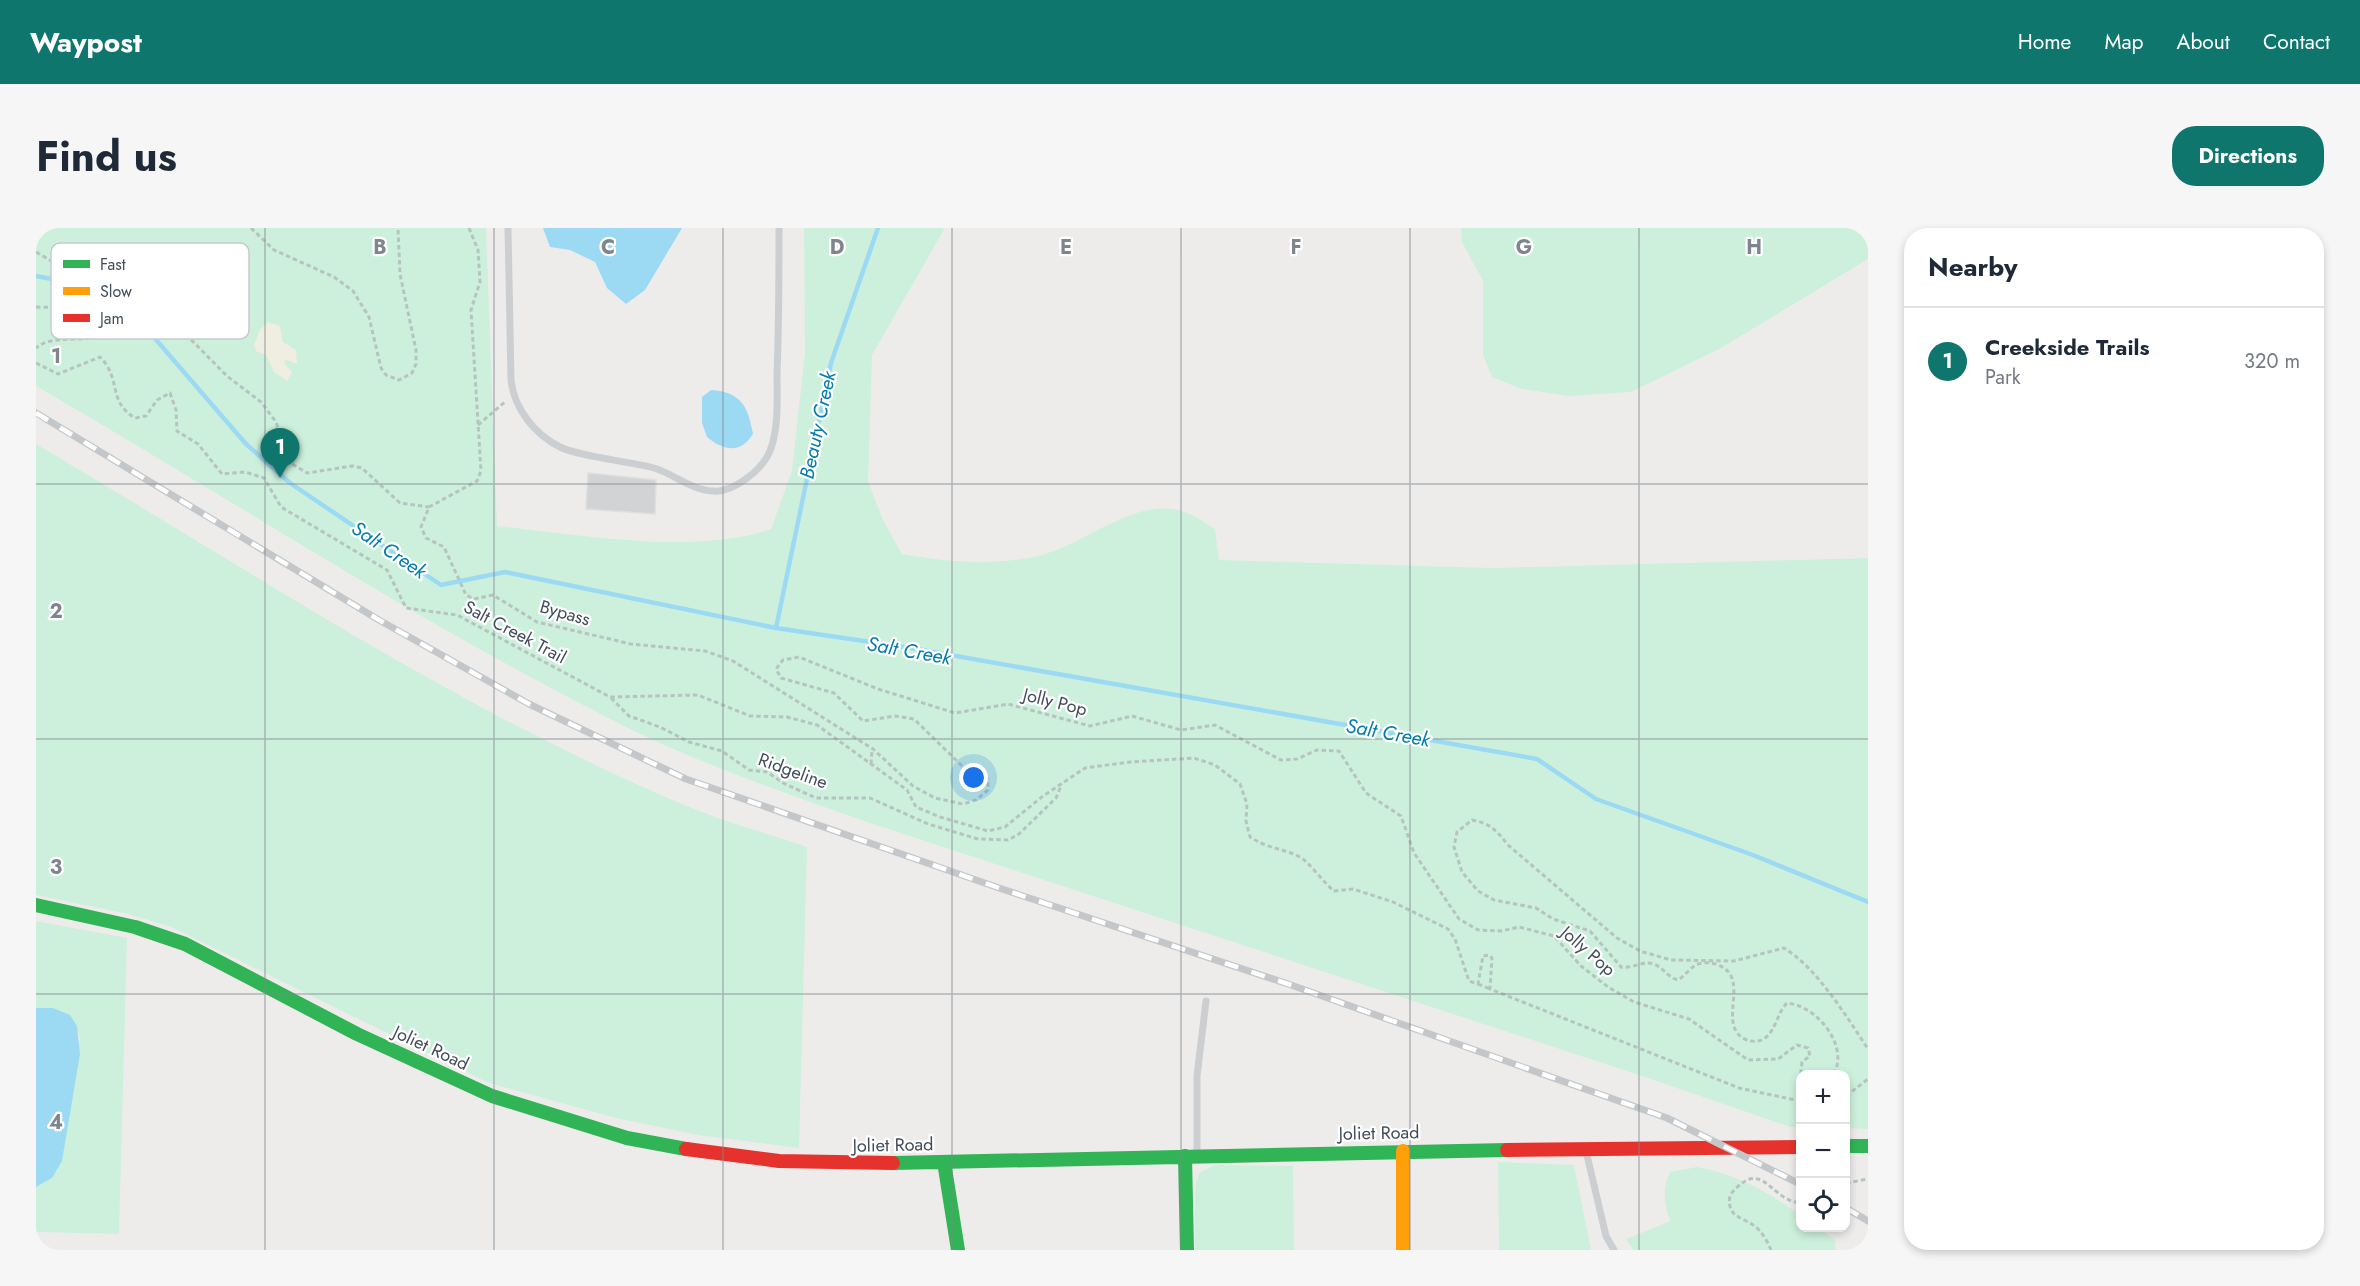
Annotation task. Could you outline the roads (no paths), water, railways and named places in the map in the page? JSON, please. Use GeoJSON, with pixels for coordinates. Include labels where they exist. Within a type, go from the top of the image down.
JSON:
{"type":"FeatureCollection","features":[{"type":"Feature","properties":{"kind":"main road","name":"Joliet Road"},"geometry":{"type":"LineString","coordinates":[[36,905],[135,927],[185,944],[357,1034],[492,1096],[627,1138],[700,1152],[779,1161],[944,1162],[1402,1151],[1796,1147]]}},
{"type":"Feature","properties":{"kind":"main road"},"geometry":{"type":"LineString","coordinates":[[1850,1146],[1868,1146]]}},
{"type":"Feature","properties":{"kind":"main road"},"geometry":{"type":"LineString","coordinates":[[1402,1151],[1402,1250]]}},
{"type":"Feature","properties":{"kind":"main road"},"geometry":{"type":"LineString","coordinates":[[1187,1250],[1191,1156]]}},
{"type":"Feature","properties":{"kind":"main road"},"geometry":{"type":"LineString","coordinates":[[944,1162],[958,1250]]}},
{"type":"Feature","properties":{"kind":"lane"},"geometry":{"type":"LineString","coordinates":[[508,228],[509,352],[512,393],[520,410],[537,430],[561,448],[656,468],[714,492],[732,488],[751,474],[770,452],[776,419],[780,228]]}},
{"type":"Feature","properties":{"kind":"lane"},"geometry":{"type":"LineString","coordinates":[[1191,1156],[1206,1001]]}},
{"type":"Feature","properties":{"kind":"lane"},"geometry":{"type":"LineString","coordinates":[[1585,1149],[1606,1236],[1614,1250]]}},
{"type":"Feature","properties":{"kind":"water"},"geometry":{"type":"Polygon","coordinates":[[[543,228],[682,228],[645,290],[626,304],[607,288],[595,262],[570,250],[550,247],[543,228]]]}},
{"type":"Feature","properties":{"kind":"water"},"geometry":{"type":"Polygon","coordinates":[[[711,390],[736,397],[745,408],[753,434],[743,445],[726,447],[707,437],[702,423],[702,397],[711,390]]]}},
{"type":"Feature","properties":{"kind":"water"},"geometry":{"type":"Polygon","coordinates":[[[36,1008],[53,1008],[70,1015],[77,1026],[80,1054],[62,1161],[52,1178],[36,1187],[36,1008]]]}},
{"type":"Feature","properties":{"kind":"waterway","name":"Beauty Creek"},"geometry":{"type":"LineString","coordinates":[[776,628],[831,363],[878,228]]}},
{"type":"Feature","properties":{"kind":"waterway","name":"Salt Creek"},"geometry":{"type":"LineString","coordinates":[[36,276],[51,279]]}},
{"type":"Feature","properties":{"kind":"waterway","name":"Salt Creek"},"geometry":{"type":"LineString","coordinates":[[155,339],[246,444],[290,483],[441,585],[505,572],[776,628],[911,648],[1537,759],[1596,799],[1753,855],[1868,902]]}},
{"type":"Feature","properties":{"kind":"railway"},"geometry":{"type":"LineString","coordinates":[[36,413],[379,620],[529,704],[686,779],[999,888],[1291,985],[1667,1118],[1796,1182]]}},
{"type":"Feature","properties":{"kind":"railway"},"geometry":{"type":"LineString","coordinates":[[1850,1210],[1868,1221]]}},
{"type":"Feature","properties":{"kind":"place","name":"Creekside Trails"},"geometry":{"type":"Point","coordinates":[280,478]}}]}
